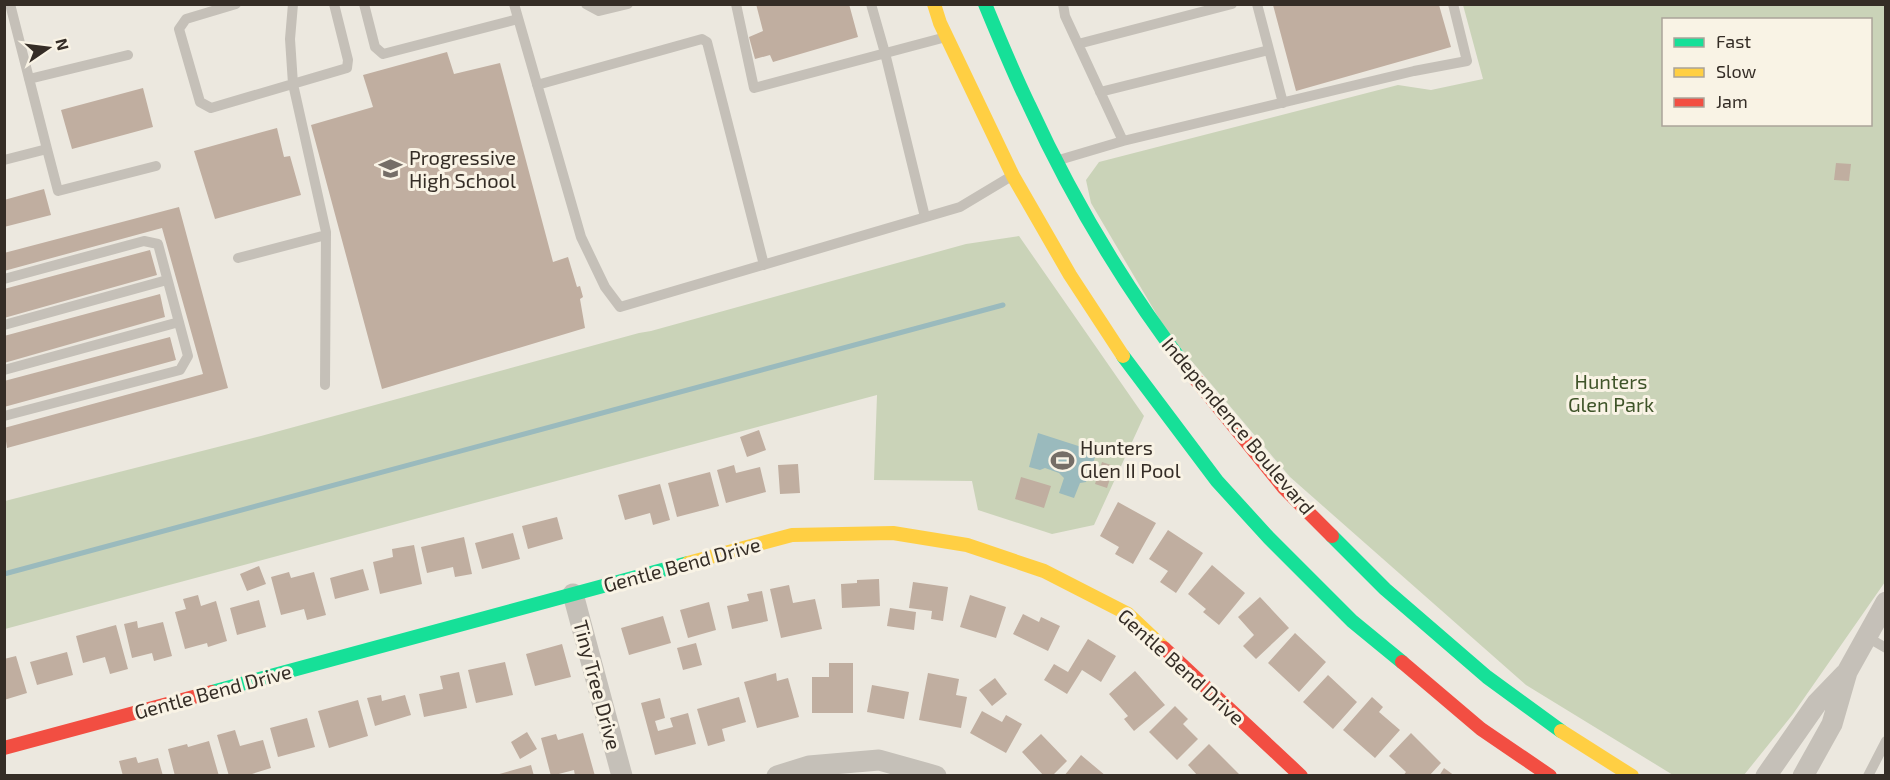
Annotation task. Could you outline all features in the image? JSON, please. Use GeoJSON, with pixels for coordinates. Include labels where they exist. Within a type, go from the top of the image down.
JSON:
{"type":"FeatureCollection","features":[{"type":"Feature","properties":{"kind":"main road"},"geometry":{"type":"LineString","coordinates":[[934,4],[947,37],[1070,275],[1122,355],[1217,481],[1261,530],[1481,729],[1550,776]]}},
{"type":"Feature","properties":{"kind":"main road","name":"Independence Boulevard"},"geometry":{"type":"LineString","coordinates":[[985,4],[1051,163],[1156,328],[1284,488],[1381,593],[1487,677],[1575,741],[1632,776]]}},
{"type":"Feature","properties":{"kind":"main road","name":"Gentle Bend Drive"},"geometry":{"type":"LineString","coordinates":[[4,748],[792,535],[893,533],[967,545],[1044,571],[1128,614],[1301,776]]}},
{"type":"Feature","properties":{"kind":"street","name":"Tiny Tree Drive"},"geometry":{"type":"LineString","coordinates":[[573,594],[622,776]]}},
{"type":"Feature","properties":{"kind":"street"},"geometry":{"type":"LineString","coordinates":[[1803,776],[1832,724],[1847,672],[1886,602]]}},
{"type":"Feature","properties":{"kind":"street"},"geometry":{"type":"LineString","coordinates":[[1766,776],[1816,703],[1847,672]]}},
{"type":"Feature","properties":{"kind":"street"},"geometry":{"type":"LineString","coordinates":[[777,776],[809,766],[879,760],[936,776]]}},
{"type":"Feature","properties":{"kind":"lane"},"geometry":{"type":"LineString","coordinates":[[10,4],[58,191],[156,166]]}},
{"type":"Feature","properties":{"kind":"lane"},"geometry":{"type":"LineString","coordinates":[[236,4],[186,19],[179,29],[200,102],[211,108],[347,68],[348,60],[334,4]]}},
{"type":"Feature","properties":{"kind":"lane"},"geometry":{"type":"LineString","coordinates":[[293,4],[290,39],[293,84],[326,235],[325,385]]}},
{"type":"Feature","properties":{"kind":"lane"},"geometry":{"type":"LineString","coordinates":[[364,4],[375,47],[383,54],[518,18]]}},
{"type":"Feature","properties":{"kind":"lane"},"geometry":{"type":"LineString","coordinates":[[514,4],[581,237],[605,287],[620,307],[960,207],[1018,174]]}},
{"type":"Feature","properties":{"kind":"lane"},"geometry":{"type":"LineString","coordinates":[[586,4],[598,11],[628,4]]}},
{"type":"Feature","properties":{"kind":"lane"},"geometry":{"type":"LineString","coordinates":[[736,4],[754,88],[947,37]]}},
{"type":"Feature","properties":{"kind":"lane"},"geometry":{"type":"LineString","coordinates":[[871,4],[925,217]]}},
{"type":"Feature","properties":{"kind":"lane"},"geometry":{"type":"LineString","coordinates":[[1063,4],[1065,16],[1123,141]]}},
{"type":"Feature","properties":{"kind":"lane"},"geometry":{"type":"LineString","coordinates":[[1078,44],[1232,4]]}},
{"type":"Feature","properties":{"kind":"lane"},"geometry":{"type":"LineString","coordinates":[[1257,4],[1283,103]]}},
{"type":"Feature","properties":{"kind":"lane"},"geometry":{"type":"LineString","coordinates":[[1051,163],[1123,141],[1467,61],[1453,4]]}},
{"type":"Feature","properties":{"kind":"lane"},"geometry":{"type":"LineString","coordinates":[[537,85],[702,39],[707,42],[764,265]]}},
{"type":"Feature","properties":{"kind":"lane"},"geometry":{"type":"LineString","coordinates":[[1100,92],[1269,50]]}},
{"type":"Feature","properties":{"kind":"lane"},"geometry":{"type":"LineString","coordinates":[[29,79],[128,55]]}},
{"type":"Feature","properties":{"kind":"lane"},"geometry":{"type":"LineString","coordinates":[[4,160],[47,149]]}},
{"type":"Feature","properties":{"kind":"lane"},"geometry":{"type":"LineString","coordinates":[[238,258],[326,235]]}},
{"type":"Feature","properties":{"kind":"lane"},"geometry":{"type":"LineString","coordinates":[[4,279],[144,241],[158,244],[188,356],[180,370],[4,416]]}},
{"type":"Feature","properties":{"kind":"lane"},"geometry":{"type":"LineString","coordinates":[[4,325],[167,280]]}},
{"type":"Feature","properties":{"kind":"lane"},"geometry":{"type":"LineString","coordinates":[[4,370],[179,322]]}},
{"type":"Feature","properties":{"kind":"lane"},"geometry":{"type":"LineString","coordinates":[[1867,636],[1886,648]]}},
{"type":"Feature","properties":{"kind":"lane"},"geometry":{"type":"LineString","coordinates":[[1868,776],[1882,757],[1886,741]]}},
{"type":"Feature","properties":{"kind":"green space","name":"Hunters Glen Park"},"geometry":{"type":"Polygon","coordinates":[[[1463,5],[1885,5],[1885,582],[1793,714],[1744,775],[1673,775],[1526,685],[1290,477],[1167,332],[1091,203],[1086,180],[1099,162],[1398,85],[1431,90],[1483,79],[1463,5]]]}},
{"type":"Feature","properties":{"kind":"green space"},"geometry":{"type":"Polygon","coordinates":[[[1019,236],[1144,416],[1094,525],[1052,534],[978,510],[972,481],[874,480],[877,395],[5,629],[5,501],[261,436],[966,244],[1019,236]]]}},
{"type":"Feature","properties":{"kind":"water","name":"Hunters Glen II Pool"},"geometry":{"type":"Polygon","coordinates":[[[1038,433],[1097,452],[1086,482],[1080,483],[1074,498],[1059,493],[1064,478],[1059,473],[1045,468],[1040,470],[1029,467],[1038,433]]]}},
{"type":"Feature","properties":{"kind":"building"},"geometry":{"type":"Polygon","coordinates":[[[756,4],[849,4],[858,37],[773,62],[770,55],[755,59],[749,37],[763,31],[756,4]]]}},
{"type":"Feature","properties":{"kind":"building"},"geometry":{"type":"Polygon","coordinates":[[[1273,5],[1439,5],[1451,47],[1296,91],[1273,5]]]}},
{"type":"Feature","properties":{"kind":"building"},"geometry":{"type":"Polygon","coordinates":[[[447,52],[454,74],[500,63],[553,262],[568,257],[577,287],[580,286],[583,297],[580,299],[585,328],[382,389],[311,125],[373,107],[363,75],[447,52]]]}},
{"type":"Feature","properties":{"kind":"building"},"geometry":{"type":"Polygon","coordinates":[[[143,88],[153,127],[72,149],[61,110],[143,88]]]}},
{"type":"Feature","properties":{"kind":"building"},"geometry":{"type":"Polygon","coordinates":[[[277,128],[284,157],[290,156],[301,195],[215,219],[194,151],[277,128]]]}},
{"type":"Feature","properties":{"kind":"building"},"geometry":{"type":"Polygon","coordinates":[[[1836,163],[1851,164],[1849,181],[1834,180],[1836,163]]]}},
{"type":"Feature","properties":{"kind":"building"},"geometry":{"type":"Polygon","coordinates":[[[44,189],[51,215],[4,227],[4,200],[44,189]]]}},
{"type":"Feature","properties":{"kind":"building"},"geometry":{"type":"Polygon","coordinates":[[[179,207],[228,388],[7,448],[4,428],[203,374],[162,228],[4,271],[4,253],[179,207]]]}},
{"type":"Feature","properties":{"kind":"building"},"geometry":{"type":"Polygon","coordinates":[[[150,250],[157,275],[4,318],[4,289],[150,250]]]}},
{"type":"Feature","properties":{"kind":"building"},"geometry":{"type":"Polygon","coordinates":[[[160,294],[165,317],[4,363],[4,336],[160,294]]]}},
{"type":"Feature","properties":{"kind":"building"},"geometry":{"type":"Polygon","coordinates":[[[170,337],[176,360],[4,407],[4,381],[170,337]]]}},
{"type":"Feature","properties":{"kind":"building"},"geometry":{"type":"Polygon","coordinates":[[[759,430],[766,450],[747,457],[740,437],[759,430]]]}},
{"type":"Feature","properties":{"kind":"building"},"geometry":{"type":"Polygon","coordinates":[[[1102,462],[1114,466],[1107,488],[1095,484],[1102,462]]]}},
{"type":"Feature","properties":{"kind":"building"},"geometry":{"type":"Polygon","coordinates":[[[798,464],[800,493],[780,494],[778,465],[798,464]]]}},
{"type":"Feature","properties":{"kind":"building"},"geometry":{"type":"Polygon","coordinates":[[[734,465],[736,473],[760,467],[766,492],[726,503],[717,470],[734,465]]]}},
{"type":"Feature","properties":{"kind":"building"},"geometry":{"type":"Polygon","coordinates":[[[710,472],[719,506],[677,517],[668,483],[710,472]]]}},
{"type":"Feature","properties":{"kind":"building"},"geometry":{"type":"Polygon","coordinates":[[[1021,477],[1051,486],[1044,508],[1015,499],[1021,477]]]}},
{"type":"Feature","properties":{"kind":"building"},"geometry":{"type":"Polygon","coordinates":[[[660,484],[670,520],[653,525],[650,513],[625,520],[618,495],[660,484]]]}},
{"type":"Feature","properties":{"kind":"building"},"geometry":{"type":"Polygon","coordinates":[[[1118,502],[1156,523],[1133,564],[1115,554],[1119,547],[1100,536],[1118,502]]]}},
{"type":"Feature","properties":{"kind":"building"},"geometry":{"type":"Polygon","coordinates":[[[557,517],[563,539],[528,549],[522,526],[557,517]]]}},
{"type":"Feature","properties":{"kind":"building"},"geometry":{"type":"Polygon","coordinates":[[[1168,530],[1203,553],[1176,593],[1160,582],[1168,571],[1149,559],[1168,530]]]}},
{"type":"Feature","properties":{"kind":"building"},"geometry":{"type":"Polygon","coordinates":[[[513,533],[520,559],[482,569],[475,543],[513,533]]]}},
{"type":"Feature","properties":{"kind":"building"},"geometry":{"type":"Polygon","coordinates":[[[464,537],[472,574],[455,577],[453,567],[427,573],[421,547],[464,537]]]}},
{"type":"Feature","properties":{"kind":"building"},"geometry":{"type":"Polygon","coordinates":[[[414,545],[422,584],[380,594],[373,562],[393,557],[392,549],[414,545]]]}},
{"type":"Feature","properties":{"kind":"building"},"geometry":{"type":"Polygon","coordinates":[[[1212,565],[1245,593],[1219,625],[1203,612],[1206,609],[1188,594],[1212,565]]]}},
{"type":"Feature","properties":{"kind":"building"},"geometry":{"type":"Polygon","coordinates":[[[259,566],[266,584],[247,591],[240,574],[259,566]]]}},
{"type":"Feature","properties":{"kind":"building"},"geometry":{"type":"Polygon","coordinates":[[[363,569],[369,590],[335,599],[330,578],[363,569]]]}},
{"type":"Feature","properties":{"kind":"building"},"geometry":{"type":"Polygon","coordinates":[[[289,572],[291,578],[314,572],[326,615],[307,620],[304,609],[281,615],[271,577],[289,572]]]}},
{"type":"Feature","properties":{"kind":"building"},"geometry":{"type":"Polygon","coordinates":[[[879,579],[880,606],[842,608],[841,584],[857,583],[857,580],[879,579]]]}},
{"type":"Feature","properties":{"kind":"building"},"geometry":{"type":"Polygon","coordinates":[[[913,582],[948,587],[943,621],[931,619],[932,611],[909,608],[913,582]]]}},
{"type":"Feature","properties":{"kind":"building"},"geometry":{"type":"Polygon","coordinates":[[[789,585],[793,603],[815,599],[822,629],[781,638],[770,589],[789,585]]]}},
{"type":"Feature","properties":{"kind":"building"},"geometry":{"type":"Polygon","coordinates":[[[762,591],[768,621],[732,629],[727,606],[749,601],[747,594],[762,591]]]}},
{"type":"Feature","properties":{"kind":"building"},"geometry":{"type":"Polygon","coordinates":[[[198,595],[201,606],[216,601],[227,641],[208,647],[207,643],[185,649],[175,612],[186,609],[183,599],[198,595]]]}},
{"type":"Feature","properties":{"kind":"building"},"geometry":{"type":"Polygon","coordinates":[[[970,595],[1006,607],[996,638],[960,627],[970,595]]]}},
{"type":"Feature","properties":{"kind":"building"},"geometry":{"type":"Polygon","coordinates":[[[1260,597],[1289,628],[1256,659],[1243,646],[1254,635],[1238,617],[1260,597]]]}},
{"type":"Feature","properties":{"kind":"building"},"geometry":{"type":"Polygon","coordinates":[[[259,600],[266,627],[237,635],[230,608],[259,600]]]}},
{"type":"Feature","properties":{"kind":"building"},"geometry":{"type":"Polygon","coordinates":[[[709,602],[716,630],[688,638],[680,610],[709,602]]]}},
{"type":"Feature","properties":{"kind":"building"},"geometry":{"type":"Polygon","coordinates":[[[890,608],[916,612],[914,630],[887,626],[890,608]]]}},
{"type":"Feature","properties":{"kind":"building"},"geometry":{"type":"Polygon","coordinates":[[[1023,614],[1039,622],[1041,617],[1060,626],[1048,651],[1013,634],[1023,614]]]}},
{"type":"Feature","properties":{"kind":"building"},"geometry":{"type":"Polygon","coordinates":[[[663,616],[671,643],[629,655],[621,628],[663,616]]]}},
{"type":"Feature","properties":{"kind":"building"},"geometry":{"type":"Polygon","coordinates":[[[137,621],[138,628],[163,622],[172,656],[154,661],[152,653],[132,658],[124,624],[137,621]]]}},
{"type":"Feature","properties":{"kind":"building"},"geometry":{"type":"Polygon","coordinates":[[[116,625],[128,669],[110,674],[105,657],[83,663],[76,636],[116,625]]]}},
{"type":"Feature","properties":{"kind":"building"},"geometry":{"type":"Polygon","coordinates":[[[1295,633],[1326,662],[1299,692],[1268,663],[1295,633]]]}},
{"type":"Feature","properties":{"kind":"building"},"geometry":{"type":"Polygon","coordinates":[[[1088,639],[1116,656],[1101,682],[1082,670],[1067,694],[1044,680],[1054,664],[1068,672],[1088,639]]]}},
{"type":"Feature","properties":{"kind":"building"},"geometry":{"type":"Polygon","coordinates":[[[696,643],[702,665],[683,670],[677,648],[696,643]]]}},
{"type":"Feature","properties":{"kind":"building"},"geometry":{"type":"Polygon","coordinates":[[[562,644],[571,677],[535,686],[526,654],[562,644]]]}},
{"type":"Feature","properties":{"kind":"building"},"geometry":{"type":"Polygon","coordinates":[[[67,652],[73,675],[37,685],[30,662],[67,652]]]}},
{"type":"Feature","properties":{"kind":"building"},"geometry":{"type":"Polygon","coordinates":[[[16,656],[27,693],[4,700],[4,659],[16,656]]]}},
{"type":"Feature","properties":{"kind":"building"},"geometry":{"type":"Polygon","coordinates":[[[505,662],[513,695],[476,703],[468,670],[505,662]]]}},
{"type":"Feature","properties":{"kind":"building"},"geometry":{"type":"Polygon","coordinates":[[[829,663],[853,663],[853,713],[812,713],[812,677],[829,677],[829,663]]]}},
{"type":"Feature","properties":{"kind":"building"},"geometry":{"type":"Polygon","coordinates":[[[1135,671],[1165,705],[1134,731],[1124,719],[1128,716],[1109,694],[1135,671]]]}},
{"type":"Feature","properties":{"kind":"building"},"geometry":{"type":"Polygon","coordinates":[[[459,672],[467,708],[424,717],[419,694],[443,689],[440,676],[459,672]]]}},
{"type":"Feature","properties":{"kind":"building"},"geometry":{"type":"Polygon","coordinates":[[[776,673],[777,681],[788,678],[799,717],[757,728],[744,682],[776,673]]]}},
{"type":"Feature","properties":{"kind":"building"},"geometry":{"type":"Polygon","coordinates":[[[928,673],[959,679],[956,695],[967,697],[961,728],[919,720],[928,673]]]}},
{"type":"Feature","properties":{"kind":"building"},"geometry":{"type":"Polygon","coordinates":[[[1328,675],[1357,702],[1333,729],[1303,702],[1328,675]]]}},
{"type":"Feature","properties":{"kind":"building"},"geometry":{"type":"Polygon","coordinates":[[[995,678],[1007,694],[992,706],[979,690],[995,678]]]}},
{"type":"Feature","properties":{"kind":"building"},"geometry":{"type":"Polygon","coordinates":[[[872,685],[909,692],[904,719],[867,712],[872,685]]]}},
{"type":"Feature","properties":{"kind":"building"},"geometry":{"type":"Polygon","coordinates":[[[381,695],[382,701],[405,695],[411,715],[375,726],[367,698],[381,695]]]}},
{"type":"Feature","properties":{"kind":"building"},"geometry":{"type":"Polygon","coordinates":[[[739,697],[746,722],[722,729],[725,741],[708,746],[697,709],[739,697]]]}},
{"type":"Feature","properties":{"kind":"building"},"geometry":{"type":"Polygon","coordinates":[[[1372,697],[1383,707],[1379,712],[1400,730],[1375,758],[1343,730],[1372,697]]]}},
{"type":"Feature","properties":{"kind":"building"},"geometry":{"type":"Polygon","coordinates":[[[660,698],[665,718],[655,721],[658,731],[673,727],[670,718],[688,713],[696,744],[655,755],[641,703],[660,698]]]}},
{"type":"Feature","properties":{"kind":"building"},"geometry":{"type":"Polygon","coordinates":[[[358,700],[368,736],[329,748],[318,711],[358,700]]]}},
{"type":"Feature","properties":{"kind":"building"},"geometry":{"type":"Polygon","coordinates":[[[1175,706],[1188,719],[1183,724],[1198,739],[1177,760],[1149,732],[1175,706]]]}},
{"type":"Feature","properties":{"kind":"building"},"geometry":{"type":"Polygon","coordinates":[[[982,711],[1002,722],[1006,715],[1022,724],[1006,753],[970,733],[982,711]]]}},
{"type":"Feature","properties":{"kind":"building"},"geometry":{"type":"Polygon","coordinates":[[[307,718],[315,747],[278,757],[270,728],[307,718]]]}},
{"type":"Feature","properties":{"kind":"building"},"geometry":{"type":"Polygon","coordinates":[[[235,730],[240,746],[263,740],[271,768],[252,774],[253,776],[229,776],[217,735],[235,730]]]}},
{"type":"Feature","properties":{"kind":"building"},"geometry":{"type":"Polygon","coordinates":[[[527,732],[537,749],[520,759],[511,742],[527,732]]]}},
{"type":"Feature","properties":{"kind":"building"},"geometry":{"type":"Polygon","coordinates":[[[583,733],[595,776],[575,776],[574,770],[551,776],[541,738],[556,734],[558,740],[583,733]]]}},
{"type":"Feature","properties":{"kind":"building"},"geometry":{"type":"Polygon","coordinates":[[[1411,733],[1441,763],[1429,776],[1403,776],[1406,772],[1389,756],[1411,733]]]}},
{"type":"Feature","properties":{"kind":"building"},"geometry":{"type":"Polygon","coordinates":[[[1041,734],[1067,761],[1052,776],[1044,776],[1022,752],[1041,734]]]}},
{"type":"Feature","properties":{"kind":"building"},"geometry":{"type":"Polygon","coordinates":[[[209,741],[219,776],[175,776],[168,749],[187,744],[188,747],[209,741]]]}},
{"type":"Feature","properties":{"kind":"building"},"geometry":{"type":"Polygon","coordinates":[[[1209,744],[1239,774],[1238,776],[1198,776],[1188,765],[1209,744]]]}},
{"type":"Feature","properties":{"kind":"building"},"geometry":{"type":"Polygon","coordinates":[[[1081,755],[1106,776],[1064,776],[1081,755]]]}},
{"type":"Feature","properties":{"kind":"building"},"geometry":{"type":"Polygon","coordinates":[[[136,757],[138,763],[158,758],[163,776],[123,776],[119,761],[136,757]]]}},
{"type":"Feature","properties":{"kind":"building"},"geometry":{"type":"Polygon","coordinates":[[[531,765],[534,776],[496,776],[496,775],[531,765]]]}},
{"type":"Feature","properties":{"kind":"building"},"geometry":{"type":"Polygon","coordinates":[[[1444,768],[1455,776],[1439,776],[1444,768]]]}},
{"type":"Feature","properties":{"kind":"waterway"},"geometry":{"type":"LineString","coordinates":[[4,574],[1003,305]]}},
{"type":"Feature","properties":{"kind":"traffic: fast"},"geometry":{"type":"LineString","coordinates":[[985,4],[1023,93],[1063,175],[1122,276],[1189,371]]}},
{"type":"Feature","properties":{"kind":"traffic: fast"},"geometry":{"type":"LineString","coordinates":[[1123,356],[1217,481],[1269,538],[1352,621],[1402,662]]}},
{"type":"Feature","properties":{"kind":"traffic: fast"},"geometry":{"type":"LineString","coordinates":[[1332,536],[1385,589],[1487,677],[1561,731]]}},
{"type":"Feature","properties":{"kind":"traffic: fast"},"geometry":{"type":"LineString","coordinates":[[212,692],[688,563]]}},
{"type":"Feature","properties":{"kind":"traffic: slow"},"geometry":{"type":"LineString","coordinates":[[934,4],[940,23],[1013,176],[1070,275],[1123,356]]}},
{"type":"Feature","properties":{"kind":"traffic: slow"},"geometry":{"type":"LineString","coordinates":[[688,563],[792,535],[893,533],[967,545],[1044,571],[1128,614],[1164,648]]}},
{"type":"Feature","properties":{"kind":"traffic: slow"},"geometry":{"type":"LineString","coordinates":[[1561,731],[1632,776]]}},
{"type":"Feature","properties":{"kind":"traffic: jam"},"geometry":{"type":"LineString","coordinates":[[1189,371],[1284,488],[1332,536]]}},
{"type":"Feature","properties":{"kind":"traffic: jam"},"geometry":{"type":"LineString","coordinates":[[1164,648],[1301,776]]}},
{"type":"Feature","properties":{"kind":"traffic: jam"},"geometry":{"type":"LineString","coordinates":[[1402,662],[1481,729],[1550,776]]}},
{"type":"Feature","properties":{"kind":"traffic: jam"},"geometry":{"type":"LineString","coordinates":[[4,748],[212,692]]}},
{"type":"Feature","properties":{"kind":"place","name":"Progressive High School"},"geometry":{"type":"Point","coordinates":[391,169]}},
{"type":"Feature","properties":{"kind":"place","name":"Hunters Glen II Pool"},"geometry":{"type":"Point","coordinates":[1062,460]}}]}
